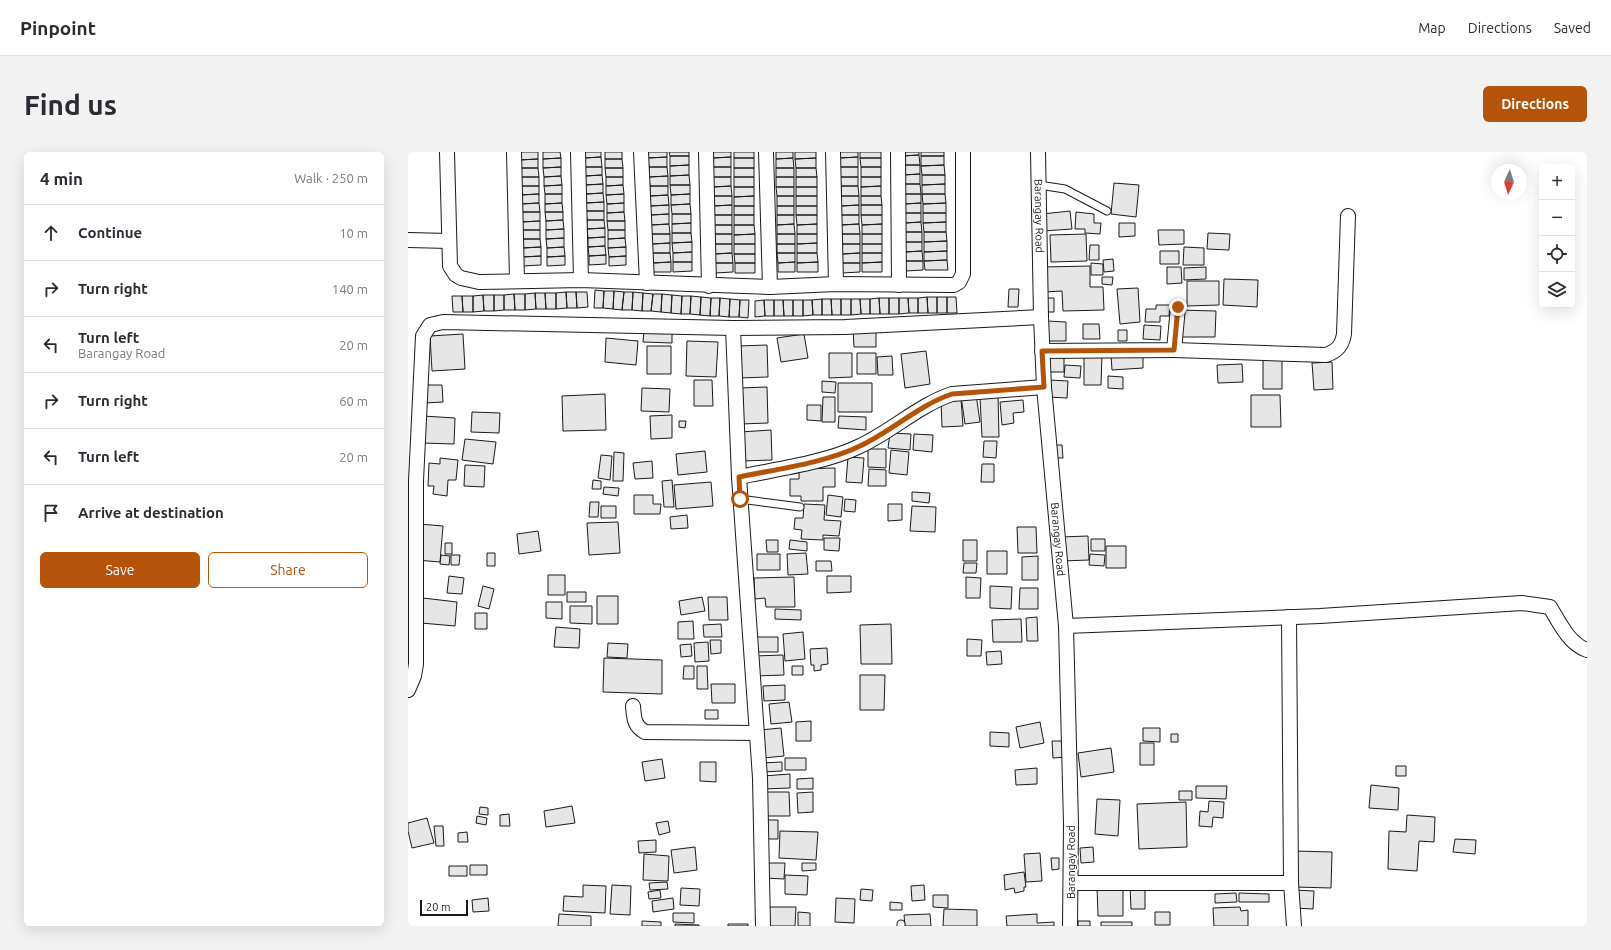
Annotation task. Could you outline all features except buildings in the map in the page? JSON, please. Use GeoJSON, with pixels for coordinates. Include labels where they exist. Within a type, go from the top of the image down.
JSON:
{"type":"FeatureCollection","features":[{"type":"Feature","properties":{"kind":"street"},"geometry":{"type":"LineString","coordinates":[[446,152],[450,266],[456,275],[461,278],[479,282],[517,280],[581,280],[709,286],[770,287],[836,284],[954,285],[962,278],[963,152]]}},
{"type":"Feature","properties":{"kind":"street"},"geometry":{"type":"LineString","coordinates":[[514,152],[517,280]]}},
{"type":"Feature","properties":{"kind":"street"},"geometry":{"type":"LineString","coordinates":[[578,152],[581,280]]}},
{"type":"Feature","properties":{"kind":"street"},"geometry":{"type":"LineString","coordinates":[[641,152],[647,283]]}},
{"type":"Feature","properties":{"kind":"street"},"geometry":{"type":"LineString","coordinates":[[706,152],[709,286]]}},
{"type":"Feature","properties":{"kind":"street"},"geometry":{"type":"LineString","coordinates":[[766,152],[770,287]]}},
{"type":"Feature","properties":{"kind":"street"},"geometry":{"type":"LineString","coordinates":[[833,152],[836,284]]}},
{"type":"Feature","properties":{"kind":"street"},"geometry":{"type":"LineString","coordinates":[[898,152],[899,285]]}},
{"type":"Feature","properties":{"kind":"street","name":"Barangay Road"},"geometry":{"type":"LineString","coordinates":[[1038,152],[1041,317],[1044,387],[1066,626],[1071,824],[1070,926]]}},
{"type":"Feature","properties":{"kind":"street"},"geometry":{"type":"LineString","coordinates":[[1042,351],[1174,350],[1326,355],[1338,348],[1343,342],[1348,216]]}},
{"type":"Feature","properties":{"kind":"street"},"geometry":{"type":"LineString","coordinates":[[408,240],[448,241]]}},
{"type":"Feature","properties":{"kind":"street"},"geometry":{"type":"LineString","coordinates":[[1174,350],[1178,307]]}},
{"type":"Feature","properties":{"kind":"street"},"geometry":{"type":"LineString","coordinates":[[408,690],[414,676],[416,664],[416,481],[414,391],[423,336],[430,325],[443,322],[733,328],[845,327],[1041,317]]}},
{"type":"Feature","properties":{"kind":"street"},"geometry":{"type":"LineString","coordinates":[[733,328],[740,499],[761,786],[763,926]]}},
{"type":"Feature","properties":{"kind":"street"},"geometry":{"type":"LineString","coordinates":[[739,477],[789,467],[847,452],[900,424],[938,398],[952,394],[1044,387]]}},
{"type":"Feature","properties":{"kind":"street"},"geometry":{"type":"LineString","coordinates":[[1066,626],[1288,617],[1522,603],[1550,607],[1571,640],[1579,648],[1587,650]]}},
{"type":"Feature","properties":{"kind":"street"},"geometry":{"type":"LineString","coordinates":[[1288,617],[1294,926]]}},
{"type":"Feature","properties":{"kind":"street"},"geometry":{"type":"LineString","coordinates":[[633,706],[634,721],[640,729],[645,732],[756,733]]}},
{"type":"Feature","properties":{"kind":"street"},"geometry":{"type":"LineString","coordinates":[[1071,883],[1292,883]]}},
{"type":"Feature","properties":{"kind":"lane"},"geometry":{"type":"LineString","coordinates":[[1039,185],[1065,189],[1108,211]]}},
{"type":"Feature","properties":{"kind":"lane"},"geometry":{"type":"LineString","coordinates":[[740,499],[800,507]]}},
{"type":"Feature","properties":{"kind":"route"},"geometry":{"type":"LineString","coordinates":[[740,499],[739,477],[789,467],[847,452],[861,446],[900,424],[938,398],[952,394],[1044,387],[1042,351],[1174,350],[1178,307]]}}]}
